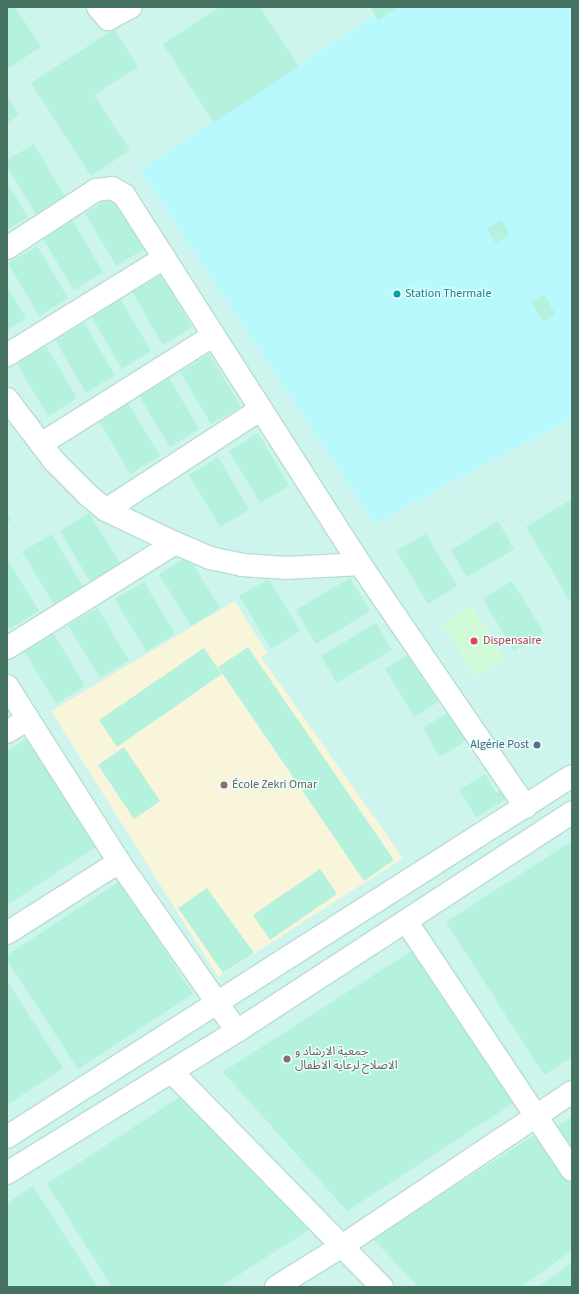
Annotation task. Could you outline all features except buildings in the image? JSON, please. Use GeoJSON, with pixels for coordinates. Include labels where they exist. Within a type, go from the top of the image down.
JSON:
{"type":"FeatureCollection","features":[{"type":"Feature","properties":{"kind":"street"},"geometry":{"type":"LineString","coordinates":[[98,7],[108,19],[131,7]]}},
{"type":"Feature","properties":{"kind":"street"},"geometry":{"type":"LineString","coordinates":[[7,248],[96,190],[112,188],[124,195],[360,564],[526,806]]}},
{"type":"Feature","properties":{"kind":"street"},"geometry":{"type":"LineString","coordinates":[[7,355],[164,258]]}},
{"type":"Feature","properties":{"kind":"street"},"geometry":{"type":"LineString","coordinates":[[41,444],[214,335]]}},
{"type":"Feature","properties":{"kind":"street"},"geometry":{"type":"LineString","coordinates":[[7,399],[41,444],[83,490],[106,510],[175,543],[210,558],[242,565],[287,568],[360,564]]}},
{"type":"Feature","properties":{"kind":"street"},"geometry":{"type":"LineString","coordinates":[[106,510],[261,409]]}},
{"type":"Feature","properties":{"kind":"street"},"geometry":{"type":"LineString","coordinates":[[7,648],[175,543]]}},
{"type":"Feature","properties":{"kind":"street"},"geometry":{"type":"LineString","coordinates":[[7,686],[119,862],[216,1005],[237,1031]]}},
{"type":"Feature","properties":{"kind":"street"},"geometry":{"type":"LineString","coordinates":[[7,732],[28,719]]}},
{"type":"Feature","properties":{"kind":"street"},"geometry":{"type":"LineString","coordinates":[[7,1137],[216,1005],[572,776]]}},
{"type":"Feature","properties":{"kind":"street"},"geometry":{"type":"LineString","coordinates":[[7,1173],[237,1031],[572,813]]}},
{"type":"Feature","properties":{"kind":"street"},"geometry":{"type":"LineString","coordinates":[[7,933],[119,862]]}},
{"type":"Feature","properties":{"kind":"street"},"geometry":{"type":"LineString","coordinates":[[406,921],[572,1170]]}},
{"type":"Feature","properties":{"kind":"street"},"geometry":{"type":"LineString","coordinates":[[172,1072],[382,1287]]}},
{"type":"Feature","properties":{"kind":"street"},"geometry":{"type":"LineString","coordinates":[[276,1287],[342,1246],[572,1092]]}},
{"type":"Feature","properties":{"kind":"shaded area"},"geometry":{"type":"Polygon","coordinates":[[[7,7],[572,7],[572,1287],[7,1287],[7,7]]]}},
{"type":"Feature","properties":{"kind":"shaded area","name":"École Zekri Omar"},"geometry":{"type":"Polygon","coordinates":[[[235,601],[267,653],[261,657],[403,858],[218,977],[51,711],[235,601]]]}},
{"type":"Feature","properties":{"kind":"shaded area","name":"Dispensaire"},"geometry":{"type":"Polygon","coordinates":[[[472,606],[504,659],[475,676],[443,624],[472,606]]]}},
{"type":"Feature","properties":{"kind":"sand","name":"Station Thermale"},"geometry":{"type":"Polygon","coordinates":[[[388,7],[572,7],[572,418],[375,523],[140,170],[388,7]]]}},
{"type":"Feature","properties":{"kind":"place","name":"Station Thermale"},"geometry":{"type":"Point","coordinates":[397,294]}},
{"type":"Feature","properties":{"kind":"place","name":"Dispensaire"},"geometry":{"type":"Point","coordinates":[474,641]}},
{"type":"Feature","properties":{"kind":"place","name":"Algérie Post"},"geometry":{"type":"Point","coordinates":[537,745]}},
{"type":"Feature","properties":{"kind":"place","name":"École Zekri Omar"},"geometry":{"type":"Point","coordinates":[224,785]}},
{"type":"Feature","properties":{"kind":"place","name":"جمعية الارشاد و الاصلاح لرعاية الاطفال"},"geometry":{"type":"Point","coordinates":[287,1059]}}]}
